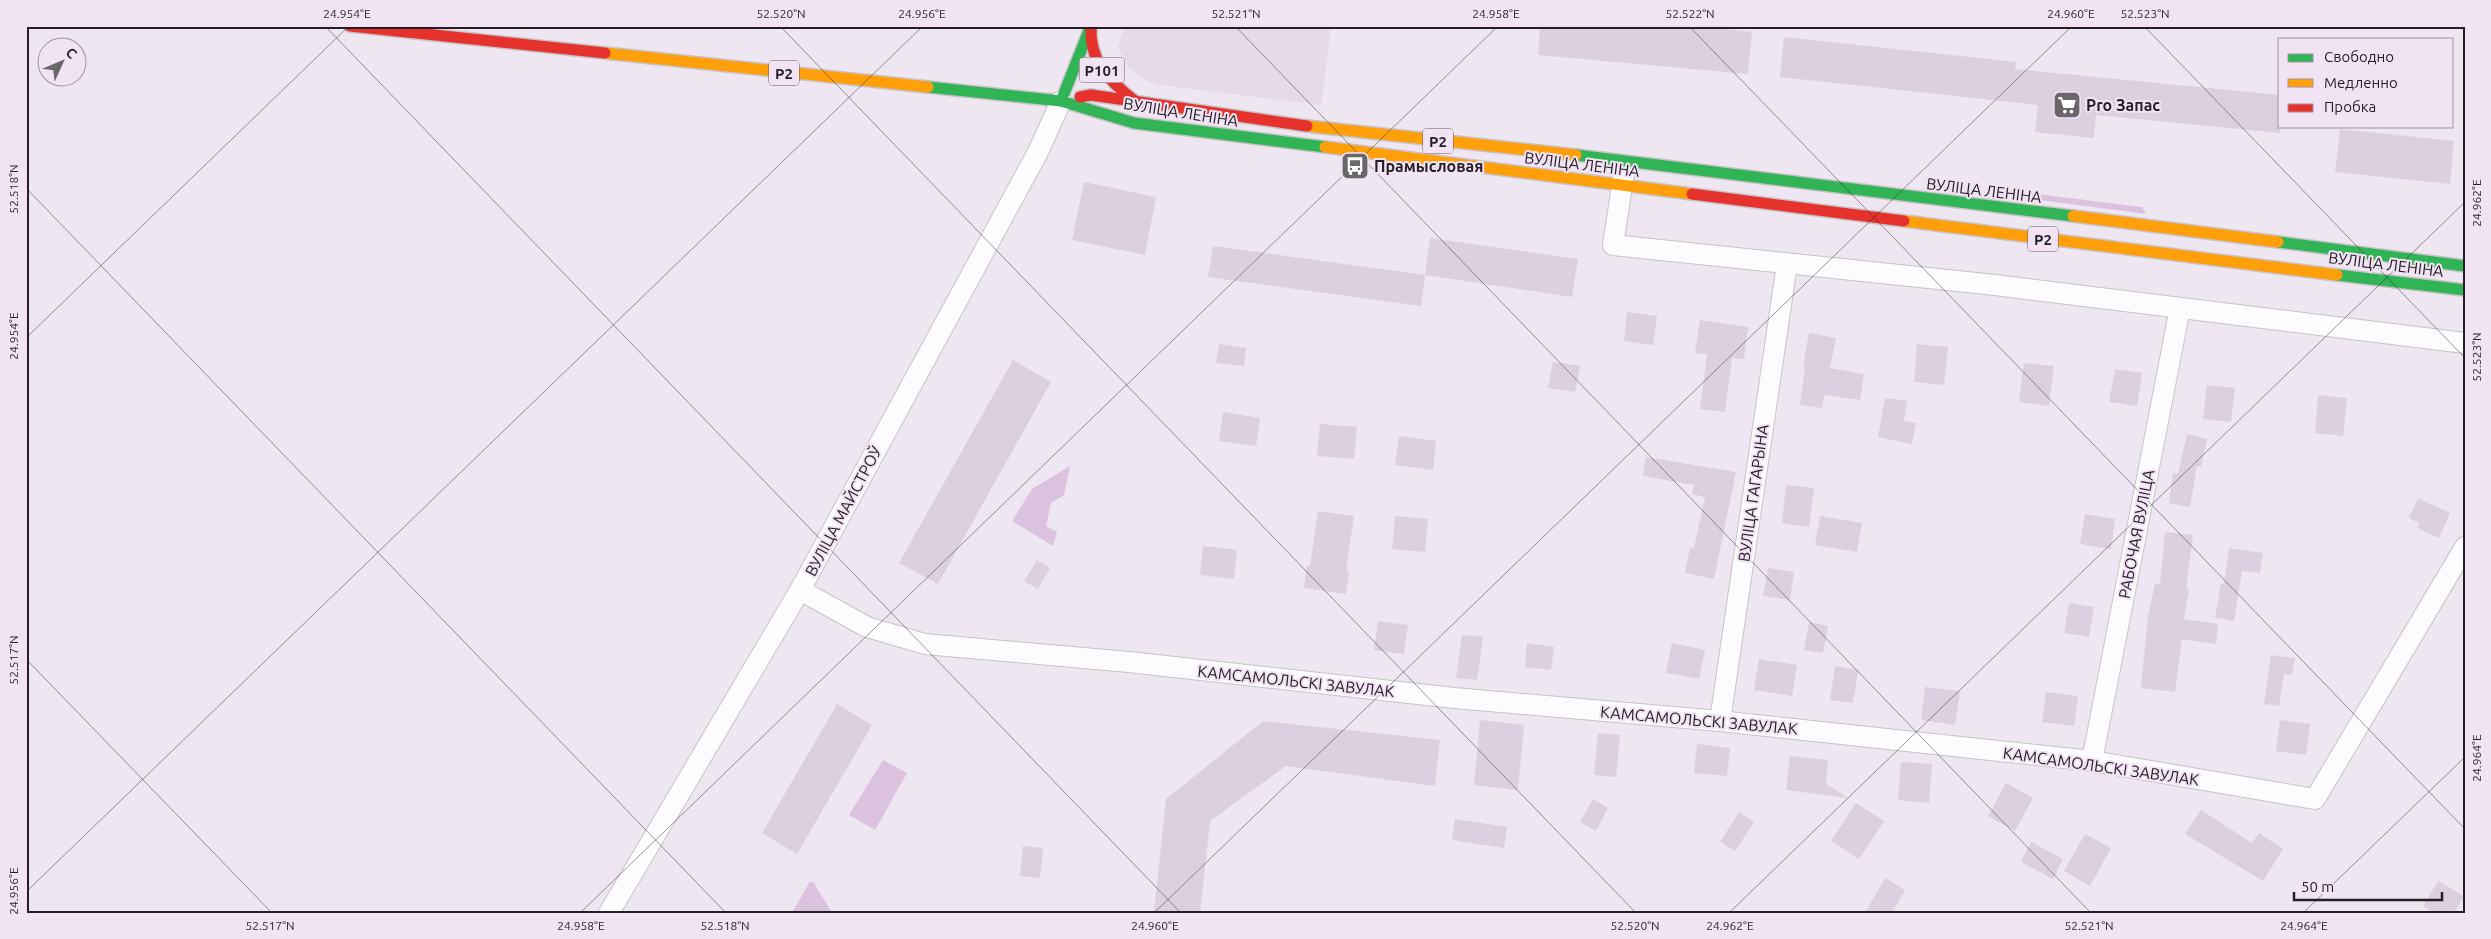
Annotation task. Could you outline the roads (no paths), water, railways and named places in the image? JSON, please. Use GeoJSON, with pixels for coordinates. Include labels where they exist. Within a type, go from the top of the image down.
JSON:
{"type":"FeatureCollection","features":[{"type":"Feature","properties":{"kind":"main road","name":"Р2"},"geometry":{"type":"LineString","coordinates":[[350,26],[1061,101]]}},
{"type":"Feature","properties":{"kind":"main road","name":"Р101"},"geometry":{"type":"LineString","coordinates":[[1061,101],[1091,26]]}},
{"type":"Feature","properties":{"kind":"main road","name":"Р101"},"geometry":{"type":"LineString","coordinates":[[1091,26],[1089,37],[1092,52],[1104,74],[1113,84],[1136,101]]}},
{"type":"Feature","properties":{"kind":"main road","name":"ВУЛІЦА ЛЕНІНА"},"geometry":{"type":"LineString","coordinates":[[1061,101],[1091,95],[1333,130],[1626,160],[2465,266]]}},
{"type":"Feature","properties":{"kind":"main road","name":"ВУЛІЦА ЛЕНІНА"},"geometry":{"type":"LineString","coordinates":[[1061,101],[1134,123],[2216,262],[2465,290]]}},
{"type":"Feature","properties":{"kind":"street","name":"ВУЛІЦА МАЙСТРОЎ"},"geometry":{"type":"LineString","coordinates":[[609,913],[800,590],[1038,152],[1061,101]]}},
{"type":"Feature","properties":{"kind":"street"},"geometry":{"type":"LineString","coordinates":[[1626,160],[1613,245],[1995,285],[2465,343]]}},
{"type":"Feature","properties":{"kind":"street","name":"ВУЛІЦА ГАГАРЫНА"},"geometry":{"type":"LineString","coordinates":[[1720,721],[1787,264]]}},
{"type":"Feature","properties":{"kind":"street","name":"РАБОЧАЯ ВУЛІЦА"},"geometry":{"type":"LineString","coordinates":[[2092,761],[2180,308]]}},
{"type":"Feature","properties":{"kind":"street","name":"КАМСАМОЛЬСКІ ЗАВУЛАК"},"geometry":{"type":"LineString","coordinates":[[800,590],[867,627],[926,644],[1130,662],[1454,698],[1720,721],[2092,761],[2315,799],[2465,547]]}},
{"type":"Feature","properties":{"kind":"place","name":"Pro Запас"},"geometry":{"type":"Point","coordinates":[2067,105]}},
{"type":"Feature","properties":{"kind":"place","name":"Прамысловая"},"geometry":{"type":"Point","coordinates":[1355,166]}}]}
